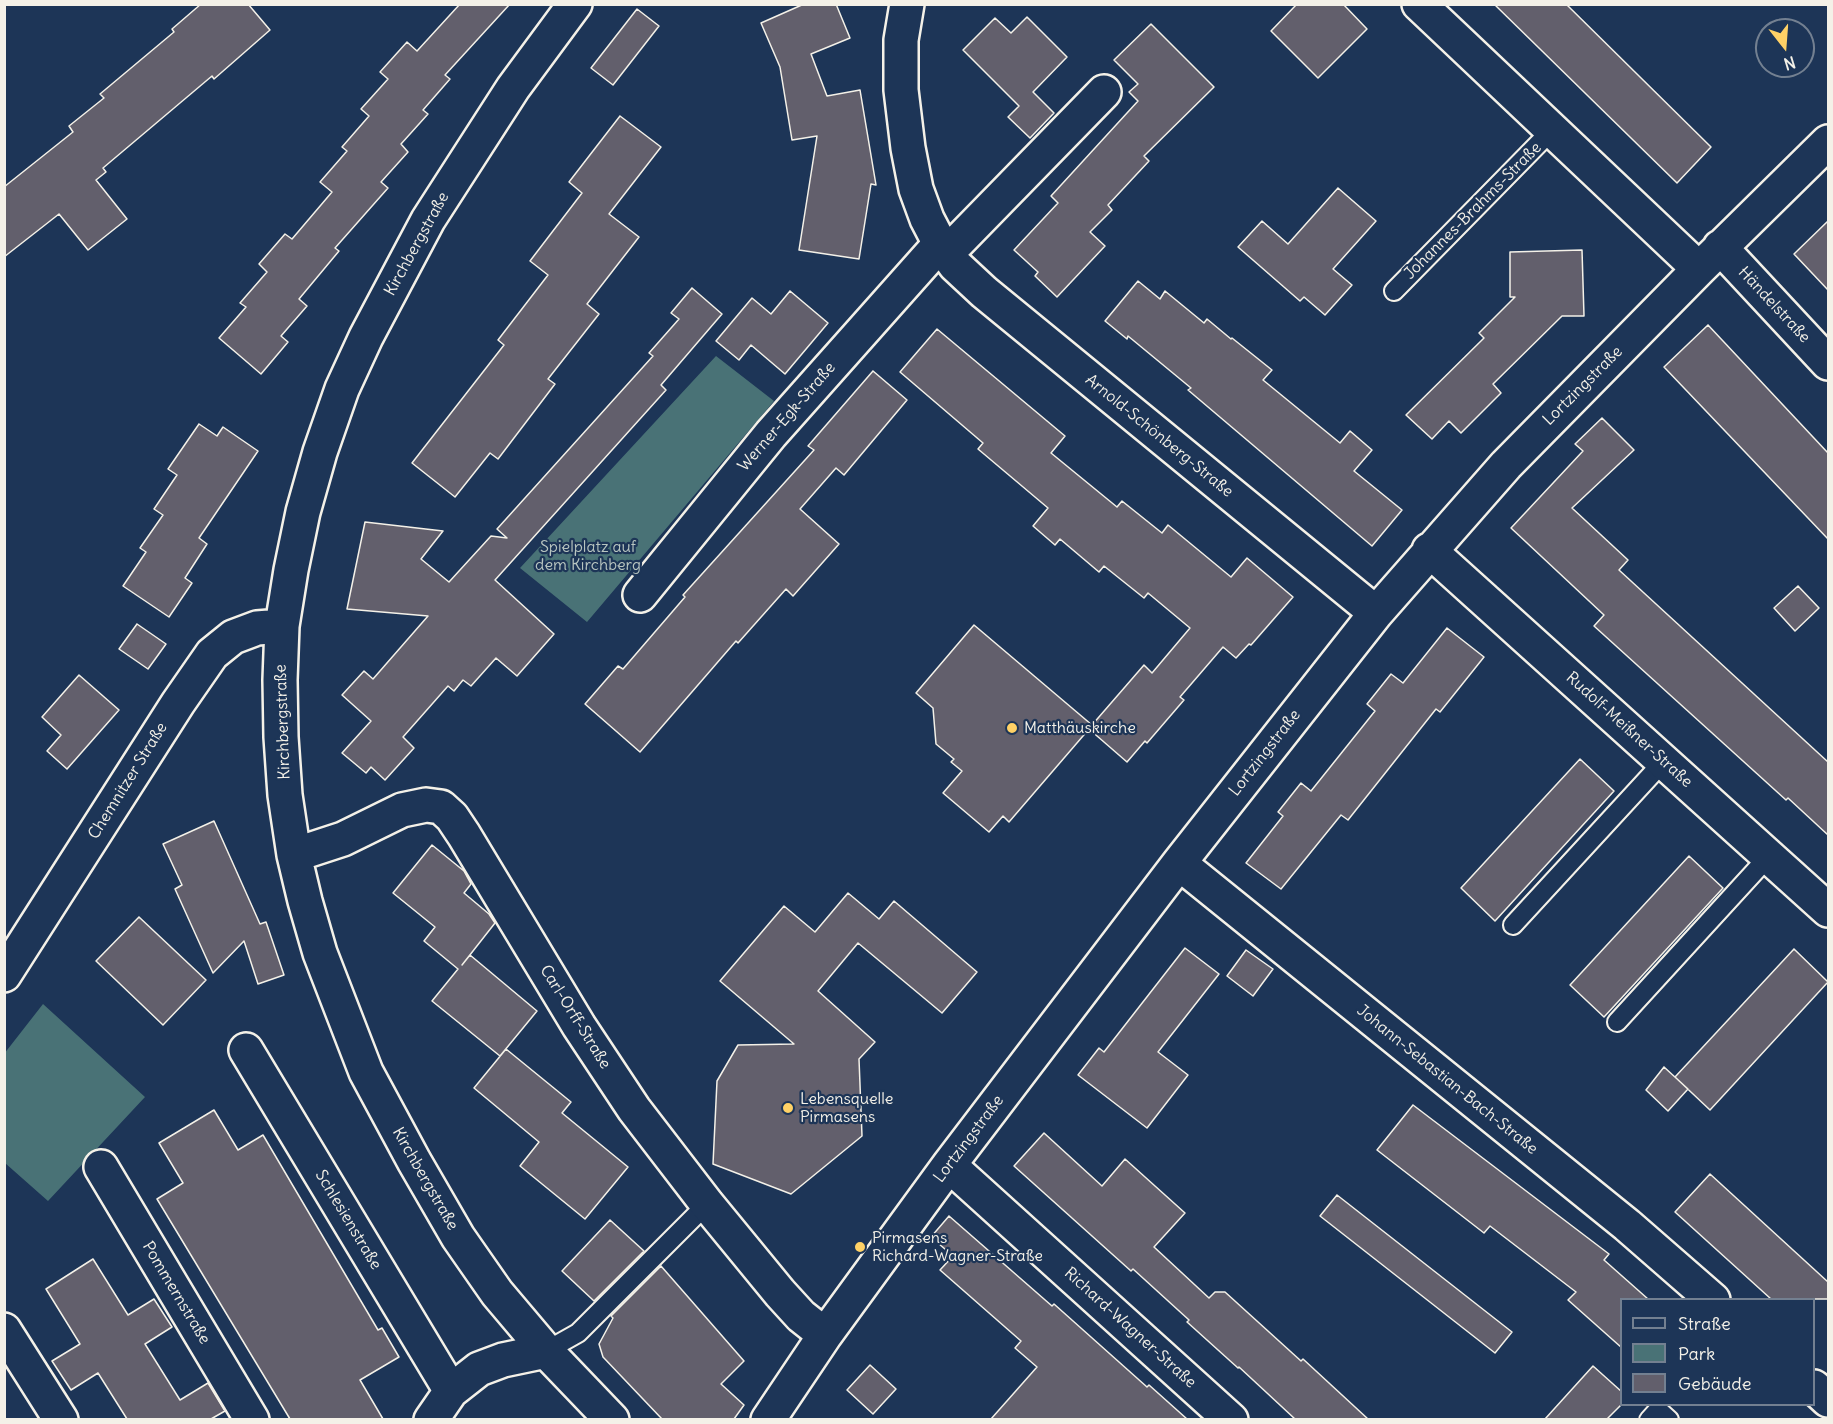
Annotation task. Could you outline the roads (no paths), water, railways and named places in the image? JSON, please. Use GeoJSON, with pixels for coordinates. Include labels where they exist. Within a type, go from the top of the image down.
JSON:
{"type":"FeatureCollection","features":[{"type":"Feature","properties":{"kind":"street","name":"Kirchbergstraße"},"geometry":{"type":"LineString","coordinates":[[575,4],[513,88],[434,210],[366,337],[342,389],[320,452],[303,512],[291,570],[282,626],[281,737],[285,795],[294,855],[320,953],[366,1072],[458,1237],[497,1293],[546,1351],[612,1419]]}},
{"type":"Feature","properties":{"kind":"street","name":"Arnold-Schönberg-Straße"},"geometry":{"type":"LineString","coordinates":[[907,4],[901,50],[901,90],[908,148],[916,189],[927,219],[955,265],[984,292],[1376,613]]}},
{"type":"Feature","properties":{"kind":"street","name":"Johannes-Brahms-Straße"},"geometry":{"type":"LineString","coordinates":[[1419,4],[1552,130],[1710,258]]}},
{"type":"Feature","properties":{"kind":"street"},"geometry":{"type":"LineString","coordinates":[[944,249],[1104,92]]}},
{"type":"Feature","properties":{"kind":"street","name":"Lortzingstraße"},"geometry":{"type":"LineString","coordinates":[[768,1419],[825,1335],[949,1165],[1179,863],[1376,613],[1506,465],[1828,142]]}},
{"type":"Feature","properties":{"kind":"street","name":"Werner-Egk-Straße"},"geometry":{"type":"LineString","coordinates":[[640,595],[771,434],[944,249]]}},
{"type":"Feature","properties":{"kind":"street","name":"Händelstraße"},"geometry":{"type":"LineString","coordinates":[[1710,258],[1828,363]]}},
{"type":"Feature","properties":{"kind":"street","name":"Rudolf-Meißner-Straße"},"geometry":{"type":"LineString","coordinates":[[1429,550],[1828,910]]}},
{"type":"Feature","properties":{"kind":"street","name":"Chemnitzer Straße"},"geometry":{"type":"LineString","coordinates":[[4,975],[178,703],[212,654],[233,637],[257,628],[282,626]]}},
{"type":"Feature","properties":{"kind":"street","name":"Carl-Orff-Straße"},"geometry":{"type":"LineString","coordinates":[[294,855],[343,839],[402,810],[426,805],[441,807],[452,817],[464,835],[579,1026],[634,1109],[706,1204],[780,1293],[801,1316],[825,1335]]}},
{"type":"Feature","properties":{"kind":"street","name":"Johann-Sebastian-Bach-Straße"},"geometry":{"type":"LineString","coordinates":[[1179,863],[1627,1225],[1712,1298]]}},
{"type":"Feature","properties":{"kind":"street","name":"Schlesienstraße"},"geometry":{"type":"LineString","coordinates":[[246,1050],[451,1391]]}},
{"type":"Feature","properties":{"kind":"street","name":"Richard-Wagner-Straße"},"geometry":{"type":"LineString","coordinates":[[949,1165],[1231,1419]]}},
{"type":"Feature","properties":{"kind":"street","name":"Pommernstraße"},"geometry":{"type":"LineString","coordinates":[[101,1167],[252,1419]]}},
{"type":"Feature","properties":{"kind":"street"},"geometry":{"type":"LineString","coordinates":[[4,1330],[61,1419]]}},
{"type":"Feature","properties":{"kind":"street"},"geometry":{"type":"LineString","coordinates":[[431,1419],[451,1391],[479,1369],[503,1360],[546,1351]]}},
{"type":"Feature","properties":{"kind":"street"},"geometry":{"type":"LineString","coordinates":[[1815,1388],[1828,1400]]}},
{"type":"Feature","properties":{"kind":"lane","name":"Johannes-Brahms-Straße"},"geometry":{"type":"LineString","coordinates":[[1394,291],[1552,130]]}},
{"type":"Feature","properties":{"kind":"lane"},"geometry":{"type":"LineString","coordinates":[[1513,925],[1664,761]]}},
{"type":"Feature","properties":{"kind":"lane"},"geometry":{"type":"LineString","coordinates":[[1617,1022],[1769,856]]}},
{"type":"Feature","properties":{"kind":"lane"},"geometry":{"type":"LineString","coordinates":[[546,1351],[578,1333],[706,1204]]}},
{"type":"Feature","properties":{"kind":"lane"},"geometry":{"type":"LineString","coordinates":[[1649,1419],[1658,1410],[1669,1419]]}},
{"type":"Feature","properties":{"kind":"place","name":"Matthäuskirche"},"geometry":{"type":"Point","coordinates":[1012,728]}},
{"type":"Feature","properties":{"kind":"place","name":"Lebensquelle Pirmasens"},"geometry":{"type":"Point","coordinates":[788,1108]}},
{"type":"Feature","properties":{"kind":"place","name":"Pirmasens Richard-Wagner-Straße"},"geometry":{"type":"Point","coordinates":[860,1247]}},
{"type":"Feature","properties":{"kind":"park label","name":"Spielplatz auf dem Kirchberg"},"geometry":{"type":"Point","coordinates":[588,556]}}]}
